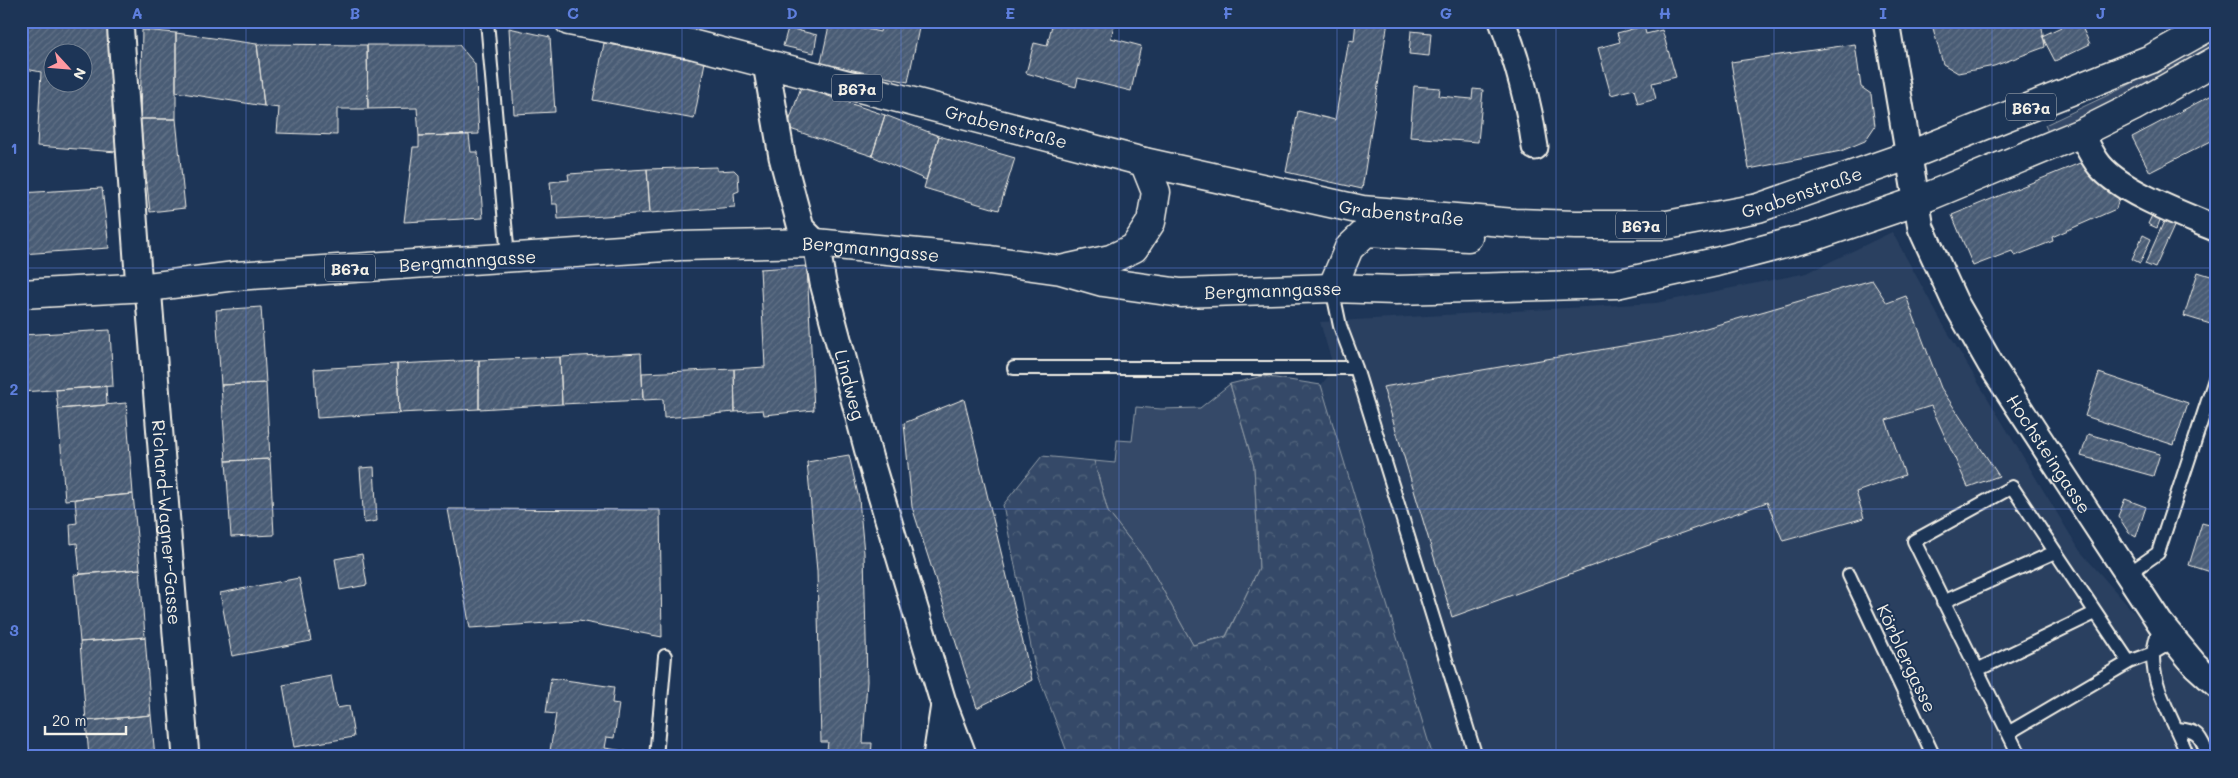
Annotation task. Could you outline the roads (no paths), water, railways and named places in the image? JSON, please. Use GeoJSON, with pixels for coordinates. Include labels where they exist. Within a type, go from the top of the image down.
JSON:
{"type":"FeatureCollection","features":[{"type":"Feature","properties":{"kind":"main road","name":"Grabenstraße"},"geometry":{"type":"LineString","coordinates":[[569,21],[691,44],[1144,162],[1362,210],[1534,223],[1667,225],[1758,208],[1910,155],[2151,59],[2217,22]]}},
{"type":"Feature","properties":{"kind":"main road","name":"B67a"},"geometry":{"type":"LineString","coordinates":[[1915,202],[2081,133],[2217,60]]}},
{"type":"Feature","properties":{"kind":"main road"},"geometry":{"type":"LineString","coordinates":[[1061,270],[1111,259],[1134,248],[1151,222],[1156,192],[1144,162]]}},
{"type":"Feature","properties":{"kind":"main road","name":"Bergmanngasse"},"geometry":{"type":"LineString","coordinates":[[21,294],[143,287],[235,276],[508,257],[680,246],[816,243],[974,258],[1061,270],[1103,282],[1181,293],[1332,288],[1396,290],[1616,284],[1716,262],[1815,236],[1915,202]]}},
{"type":"Feature","properties":{"kind":"main road"},"geometry":{"type":"LineString","coordinates":[[1332,288],[1350,248],[1366,232],[1490,238],[1534,223]]}},
{"type":"Feature","properties":{"kind":"street","name":"Richard-Wagner-Gasse"},"geometry":{"type":"LineString","coordinates":[[120,21],[129,150],[156,397],[186,757]]}},
{"type":"Feature","properties":{"kind":"street"},"geometry":{"type":"LineString","coordinates":[[1502,21],[1514,50],[1525,93],[1535,147]]}},
{"type":"Feature","properties":{"kind":"street","name":"Hochsteingasse"},"geometry":{"type":"LineString","coordinates":[[1886,21],[1910,155],[1915,202],[1921,228],[1956,302],[1991,365],[2128,574],[2168,632],[2195,665],[2217,685]]}},
{"type":"Feature","properties":{"kind":"street"},"geometry":{"type":"LineString","coordinates":[[766,64],[782,157],[801,228],[816,243]]}},
{"type":"Feature","properties":{"kind":"street"},"geometry":{"type":"LineString","coordinates":[[2081,133],[2100,167],[2118,182],[2167,208],[2217,229]]}},
{"type":"Feature","properties":{"kind":"street","name":"Lindweg"},"geometry":{"type":"LineString","coordinates":[[816,243],[823,283],[870,459],[944,705],[964,757]]}},
{"type":"Feature","properties":{"kind":"street","name":"Lindweg"},"geometry":{"type":"LineString","coordinates":[[936,757],[944,705]]}},
{"type":"Feature","properties":{"kind":"lane"},"geometry":{"type":"LineString","coordinates":[[487,21],[508,257]]}},
{"type":"Feature","properties":{"kind":"lane"},"geometry":{"type":"LineString","coordinates":[[1332,288],[1340,326],[1356,368],[1476,757]]}},
{"type":"Feature","properties":{"kind":"lane"},"geometry":{"type":"LineString","coordinates":[[1014,368],[1356,368]]}},
{"type":"Feature","properties":{"kind":"lane"},"geometry":{"type":"LineString","coordinates":[[2128,574],[2158,553],[2217,373]]}},
{"type":"Feature","properties":{"kind":"lane"},"geometry":{"type":"LineString","coordinates":[[2020,757],[1914,541],[2012,487],[2129,662]]}},
{"type":"Feature","properties":{"kind":"lane"},"geometry":{"type":"LineString","coordinates":[[1943,602],[2054,552]]}},
{"type":"Feature","properties":{"kind":"lane","name":"Körblergasse"},"geometry":{"type":"LineString","coordinates":[[1849,574],[1934,757]]}},
{"type":"Feature","properties":{"kind":"lane"},"geometry":{"type":"LineString","coordinates":[[1977,670],[2095,613]]}},
{"type":"Feature","properties":{"kind":"lane"},"geometry":{"type":"LineString","coordinates":[[2008,733],[2129,662],[2153,653],[2168,632]]}},
{"type":"Feature","properties":{"kind":"lane"},"geometry":{"type":"LineString","coordinates":[[2168,632],[2153,653],[2156,684],[2178,730],[2188,757]]}},
{"type":"Feature","properties":{"kind":"lane"},"geometry":{"type":"LineString","coordinates":[[656,757],[665,656]]}},
{"type":"Feature","properties":{"kind":"lane"},"geometry":{"type":"LineString","coordinates":[[2178,730],[2193,730],[2198,734],[2209,757]]}}]}
